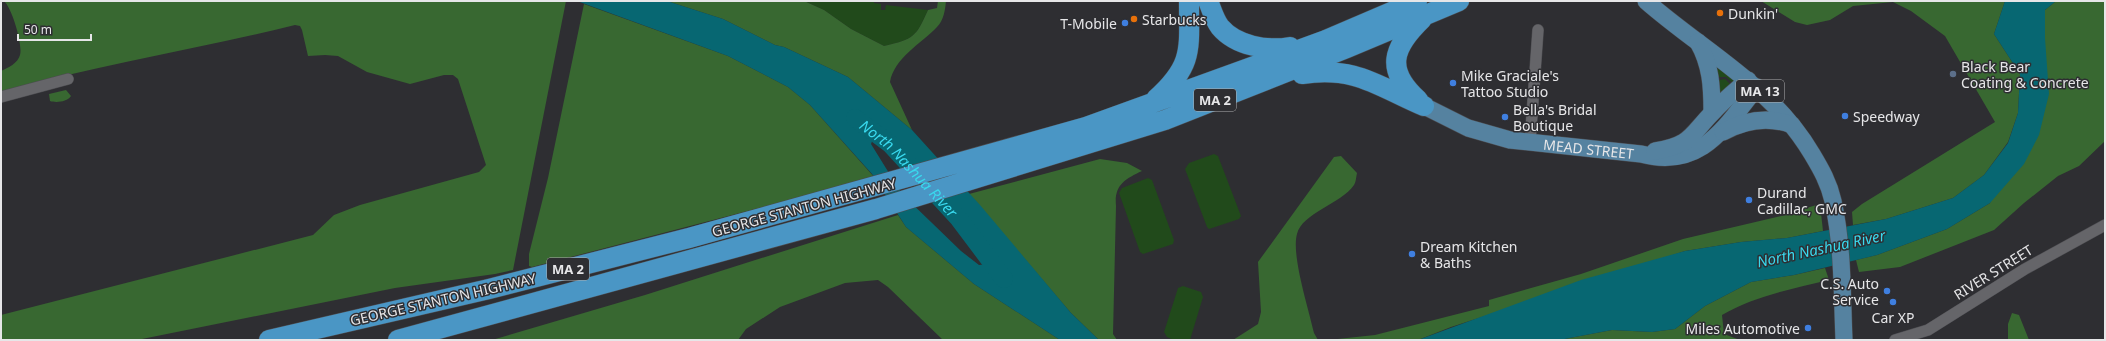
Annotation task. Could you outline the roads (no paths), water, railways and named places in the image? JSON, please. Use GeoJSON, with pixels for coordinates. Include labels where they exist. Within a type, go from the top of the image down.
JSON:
{"type":"FeatureCollection","features":[{"type":"Feature","properties":{"kind":"highway"},"geometry":{"type":"LineString","coordinates":[[1208,1],[1214,17],[1221,28],[1230,35],[1247,44],[1270,49],[1326,40]]}},
{"type":"Feature","properties":{"kind":"highway","name":"GEORGE STANTON HIGHWAY"},"geometry":{"type":"LineString","coordinates":[[268,340],[489,289],[690,238],[954,165],[1086,127],[1326,40],[1422,8],[1459,1]]}},
{"type":"Feature","properties":{"kind":"highway"},"geometry":{"type":"LineString","coordinates":[[1146,106],[1174,83],[1183,68],[1189,40],[1188,2]]}},
{"type":"Feature","properties":{"kind":"highway"},"geometry":{"type":"LineString","coordinates":[[1422,8],[1398,50],[1395,63],[1397,74],[1402,83],[1424,106]]}},
{"type":"Feature","properties":{"kind":"highway","name":"GEORGE STANTON HIGHWAY"},"geometry":{"type":"LineString","coordinates":[[398,340],[876,209],[1165,120],[1270,79],[1422,8]]}},
{"type":"Feature","properties":{"kind":"highway"},"geometry":{"type":"LineString","coordinates":[[1270,79],[1320,71],[1347,73],[1424,106]]}},
{"type":"Feature","properties":{"kind":"main road","name":"MA 13"},"geometry":{"type":"LineString","coordinates":[[1646,1],[1752,83],[1792,125],[1803,139],[1826,178],[1835,213],[1842,275],[1844,340]]}},
{"type":"Feature","properties":{"kind":"main road"},"geometry":{"type":"LineString","coordinates":[[1695,39],[1702,50],[1711,76],[1712,112]]}},
{"type":"Feature","properties":{"kind":"main road","name":"MEAD STREET"},"geometry":{"type":"LineString","coordinates":[[1424,106],[1448,120],[1482,133],[1530,143],[1641,154],[1656,158],[1682,157],[1708,144],[1721,133],[1752,83]]}},
{"type":"Feature","properties":{"kind":"main road","name":"MEAD STREET"},"geometry":{"type":"LineString","coordinates":[[1641,154],[1682,144],[1695,134],[1712,112],[1752,83]]}},
{"type":"Feature","properties":{"kind":"main road"},"geometry":{"type":"LineString","coordinates":[[1721,133],[1732,127],[1761,119],[1792,125]]}},
{"type":"Feature","properties":{"kind":"street"},"geometry":{"type":"LineString","coordinates":[[1530,143],[1538,30]]}},
{"type":"Feature","properties":{"kind":"street"},"geometry":{"type":"LineString","coordinates":[[1,97],[68,79]]}},
{"type":"Feature","properties":{"kind":"street","name":"RIVER STREET"},"geometry":{"type":"LineString","coordinates":[[1895,340],[1928,330],[2025,269],[2105,225]]}},
{"type":"Feature","properties":{"kind":"water"},"geometry":{"type":"Polygon","coordinates":[[[577,1],[667,1],[723,19],[775,45],[784,47],[848,77],[912,130],[980,205],[1071,313],[1099,340],[1060,340],[974,284],[906,227],[872,174],[810,105],[788,87],[728,56],[577,1]],[[876,131],[871,144],[902,194],[961,251],[979,265],[989,264],[991,254],[987,245],[935,184],[892,143],[876,131]]]}},
{"type":"Feature","properties":{"kind":"water"},"geometry":{"type":"Polygon","coordinates":[[[2005,1],[2056,1],[2045,10],[2045,38],[2049,94],[2039,135],[2024,164],[1990,203],[1947,229],[1877,255],[1794,275],[1751,282],[1705,306],[1675,329],[1652,332],[1612,330],[1559,340],[1418,340],[1581,280],[1685,251],[1741,242],[1787,238],[1886,219],[1953,198],[1984,175],[2008,143],[2018,113],[2020,74],[1994,34],[2005,1]]]}},
{"type":"Feature","properties":{"kind":"waterway","name":"North Nashua River"},"geometry":{"type":"LineString","coordinates":[[855,118],[890,144],[959,219],[1004,279]]}},
{"type":"Feature","properties":{"kind":"place","name":"Dunkin'"},"geometry":{"type":"Point","coordinates":[1720,13]}},
{"type":"Feature","properties":{"kind":"place","name":"Starbucks"},"geometry":{"type":"Point","coordinates":[1134,19]}},
{"type":"Feature","properties":{"kind":"place","name":"T-Mobile"},"geometry":{"type":"Point","coordinates":[1125,23]}},
{"type":"Feature","properties":{"kind":"place","name":"Black Bear Coating & Concrete"},"geometry":{"type":"Point","coordinates":[1953,74]}},
{"type":"Feature","properties":{"kind":"place","name":"Mike Graciale's Tattoo Studio"},"geometry":{"type":"Point","coordinates":[1453,83]}},
{"type":"Feature","properties":{"kind":"place","name":"Speedway"},"geometry":{"type":"Point","coordinates":[1845,116]}},
{"type":"Feature","properties":{"kind":"place","name":"Bella's Bridal Boutique"},"geometry":{"type":"Point","coordinates":[1505,117]}},
{"type":"Feature","properties":{"kind":"place","name":"Durand Cadillac, GMC"},"geometry":{"type":"Point","coordinates":[1749,200]}},
{"type":"Feature","properties":{"kind":"place","name":"Dream Kitchen & Baths"},"geometry":{"type":"Point","coordinates":[1412,254]}},
{"type":"Feature","properties":{"kind":"place","name":"C.S. Auto Service"},"geometry":{"type":"Point","coordinates":[1887,291]}},
{"type":"Feature","properties":{"kind":"place","name":"Car XP"},"geometry":{"type":"Point","coordinates":[1893,302]}},
{"type":"Feature","properties":{"kind":"place","name":"Miles Automotive"},"geometry":{"type":"Point","coordinates":[1808,328]}}]}
